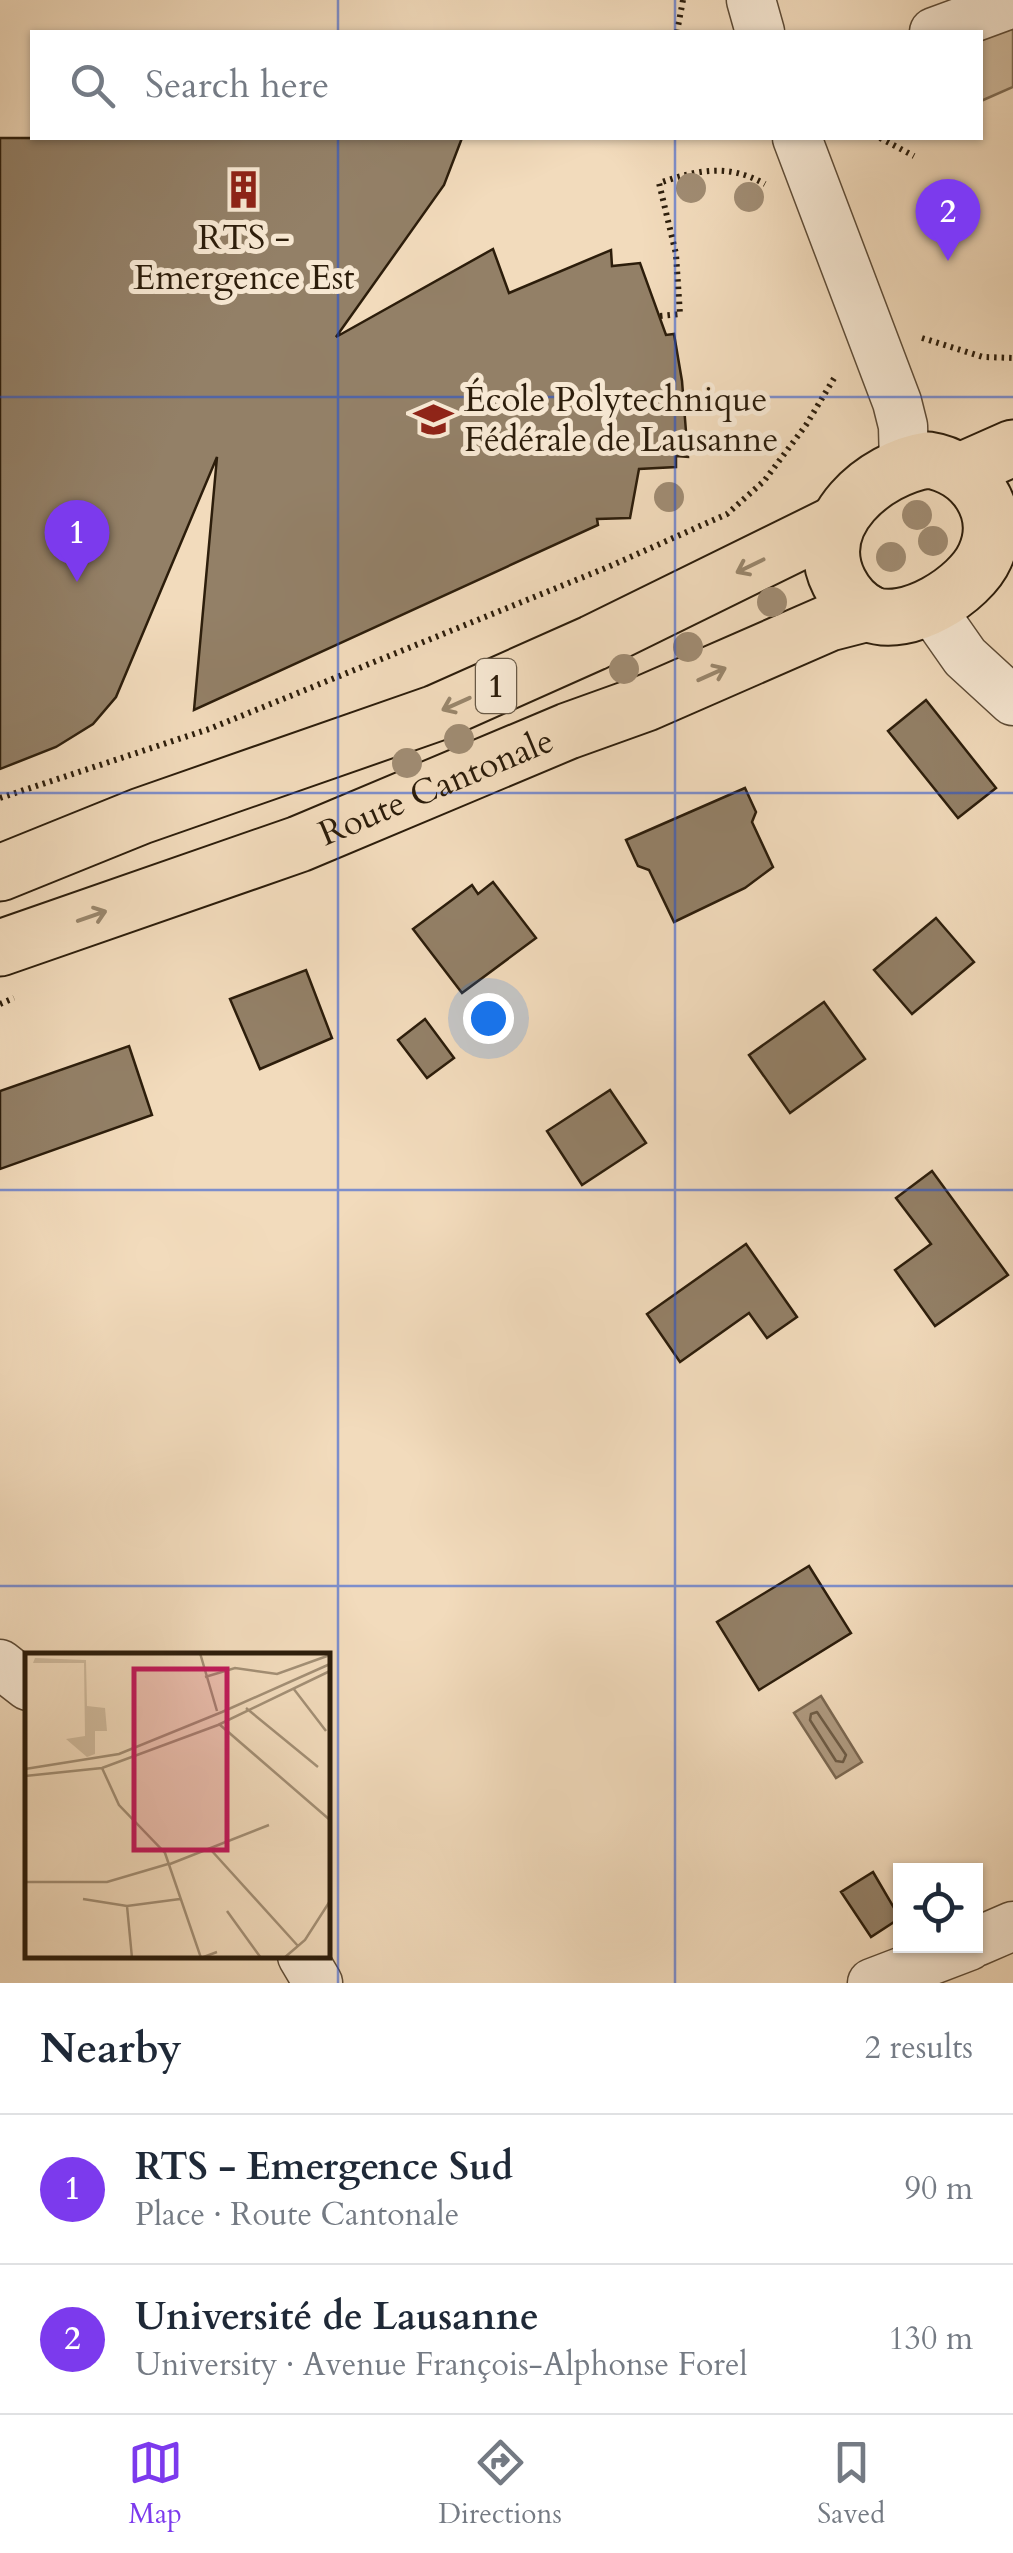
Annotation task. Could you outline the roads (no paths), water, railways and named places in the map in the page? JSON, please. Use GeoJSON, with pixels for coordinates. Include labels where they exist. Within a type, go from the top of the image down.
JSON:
{"type":"FeatureCollection","features":[{"type":"Feature","properties":{"kind":"main road"},"geometry":{"type":"LineString","coordinates":[[961,471],[1013,448]]}},
{"type":"Feature","properties":{"kind":"main road"},"geometry":{"type":"LineString","coordinates":[[928,460],[961,471],[976,484],[988,506],[991,538],[998,551],[930,607],[890,620],[868,613],[846,596],[831,567],[830,545],[837,523],[880,476],[904,464],[928,460]]}},
{"type":"Feature","properties":{"kind":"main road","name":"Route Cantonale"},"geometry":{"type":"LineString","coordinates":[[0,872],[141,816],[436,713],[592,643],[837,523]]}},
{"type":"Feature","properties":{"kind":"main road","name":"Route Cantonale"},"geometry":{"type":"LineString","coordinates":[[0,948],[300,844],[568,731],[646,703],[829,622],[868,613]]}},
{"type":"Feature","properties":{"kind":"street"},"geometry":{"type":"LineString","coordinates":[[750,0],[759,30]]}},
{"type":"Feature","properties":{"kind":"street"},"geometry":{"type":"LineString","coordinates":[[939,30],[1013,3]]}},
{"type":"Feature","properties":{"kind":"street"},"geometry":{"type":"LineString","coordinates":[[798,140],[898,402],[904,464]]}},
{"type":"Feature","properties":{"kind":"street"},"geometry":{"type":"LineString","coordinates":[[930,607],[965,657],[1013,701]]}},
{"type":"Feature","properties":{"kind":"street"},"geometry":{"type":"LineString","coordinates":[[0,1664],[25,1684]]}},
{"type":"Feature","properties":{"kind":"street"},"geometry":{"type":"LineString","coordinates":[[983,1939],[1013,1926]]}},
{"type":"Feature","properties":{"kind":"street"},"geometry":{"type":"LineString","coordinates":[[872,1983],[950,1953]]}},
{"type":"Feature","properties":{"kind":"street"},"geometry":{"type":"LineString","coordinates":[[303,1958],[318,1983]]}},
{"type":"Feature","properties":{"kind":"water"},"geometry":{"type":"Polygon","coordinates":[[[821,1696],[862,1762],[836,1778],[794,1713],[821,1696]]]}},
{"type":"Feature","properties":{"kind":"place","name":"RTS - Emergence Est"},"geometry":{"type":"Point","coordinates":[244,190]}},
{"type":"Feature","properties":{"kind":"place","name":"Université de Lausanne"},"geometry":{"type":"Point","coordinates":[948,261]}},
{"type":"Feature","properties":{"kind":"place","name":"École Polytechnique Fédérale de Lausanne"},"geometry":{"type":"Point","coordinates":[434,419]}},
{"type":"Feature","properties":{"kind":"place","name":"RTS - Emergence Sud"},"geometry":{"type":"Point","coordinates":[77,582]}}]}
